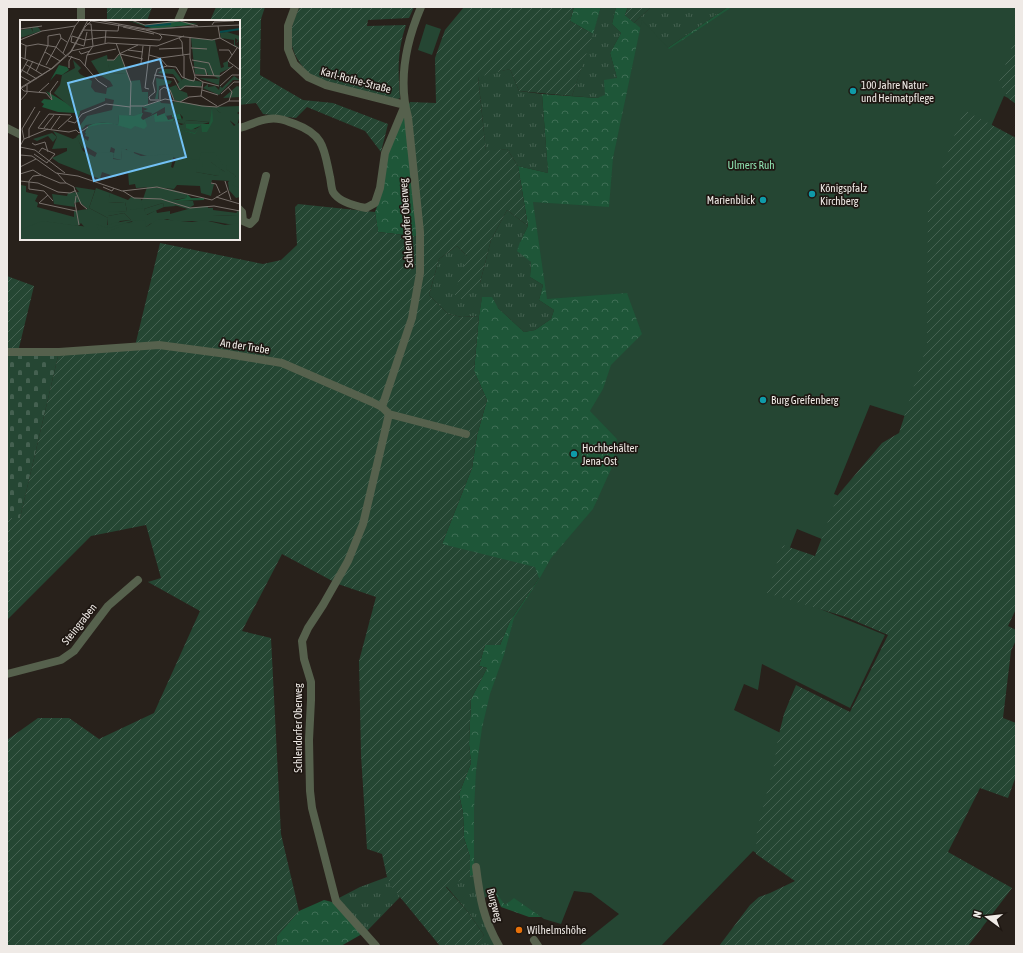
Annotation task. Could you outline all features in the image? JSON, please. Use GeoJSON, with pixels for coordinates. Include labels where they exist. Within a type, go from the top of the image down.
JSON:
{"type":"FeatureCollection","features":[{"type":"Feature","properties":{"kind":"street"},"geometry":{"type":"LineString","coordinates":[[80,20],[81,7]]}},
{"type":"Feature","properties":{"kind":"street"},"geometry":{"type":"LineString","coordinates":[[178,20],[184,7]]}},
{"type":"Feature","properties":{"kind":"street","name":"Karl-Rothe-Straße"},"geometry":{"type":"LineString","coordinates":[[295,7],[288,26],[288,49],[294,64],[308,77],[326,85],[405,105]]}},
{"type":"Feature","properties":{"kind":"street"},"geometry":{"type":"LineString","coordinates":[[240,128],[270,118],[285,120],[311,132],[320,140],[325,152],[333,192],[344,201],[366,208],[375,203],[380,188],[386,153],[405,105],[404,63],[406,48],[421,7]]}},
{"type":"Feature","properties":{"kind":"street","name":"Schlendorfer Oberweg"},"geometry":{"type":"LineString","coordinates":[[382,407],[412,318],[421,261],[419,224],[408,117],[405,105]]}},
{"type":"Feature","properties":{"kind":"street"},"geometry":{"type":"LineString","coordinates":[[7,128],[20,134]]}},
{"type":"Feature","properties":{"kind":"street"},"geometry":{"type":"LineString","coordinates":[[240,210],[242,212],[243,221],[250,224],[255,219],[266,176]]}},
{"type":"Feature","properties":{"kind":"street","name":"An der Trebe"},"geometry":{"type":"LineString","coordinates":[[7,352],[59,352],[159,345],[241,356],[282,363],[382,407],[389,414]]}},
{"type":"Feature","properties":{"kind":"street"},"geometry":{"type":"LineString","coordinates":[[389,414],[466,434]]}},
{"type":"Feature","properties":{"kind":"street","name":"Schlendorfer Oberweg"},"geometry":{"type":"LineString","coordinates":[[376,946],[336,901],[312,808],[310,791],[309,740],[311,682],[304,659],[302,641],[308,628],[348,561],[363,524],[389,414]]}},
{"type":"Feature","properties":{"kind":"street","name":"Steingraben"},"geometry":{"type":"LineString","coordinates":[[7,674],[61,660],[74,652],[108,606],[138,580]]}},
{"type":"Feature","properties":{"kind":"street","name":"Burgweg"},"geometry":{"type":"LineString","coordinates":[[476,867],[480,901],[487,923],[499,946]]}},
{"type":"Feature","properties":{"kind":"green space"},"geometry":{"type":"Polygon","coordinates":[[[107,7],[152,7],[147,20],[107,20],[107,7]]]}},
{"type":"Feature","properties":{"kind":"green space"},"geometry":{"type":"Polygon","coordinates":[[[216,7],[265,7],[261,19],[260,75],[303,100],[333,103],[388,124],[381,152],[365,131],[307,107],[296,118],[263,114],[256,103],[240,105],[240,20],[210,20],[216,7]]]}},
{"type":"Feature","properties":{"kind":"green space"},"geometry":{"type":"Polygon","coordinates":[[[300,7],[414,7],[409,18],[368,20],[367,26],[406,25],[401,44],[399,61],[400,98],[396,100],[314,78],[299,62],[292,46],[292,27],[300,7]]]}},
{"type":"Feature","properties":{"kind":"green space"},"geometry":{"type":"Polygon","coordinates":[[[464,7],[574,7],[570,21],[593,34],[572,96],[519,91],[510,69],[478,77],[486,151],[507,149],[518,166],[528,226],[507,210],[491,240],[480,283],[462,300],[454,294],[467,256],[457,246],[439,259],[429,295],[448,314],[462,317],[479,316],[474,371],[487,400],[477,435],[472,468],[442,544],[535,567],[539,578],[510,621],[500,645],[485,645],[479,666],[487,668],[471,699],[469,744],[471,763],[459,794],[463,813],[464,838],[470,857],[470,876],[446,887],[468,912],[484,935],[476,946],[440,946],[391,886],[387,877],[382,854],[367,849],[361,755],[359,661],[376,597],[338,584],[282,554],[242,631],[271,638],[281,834],[299,911],[277,936],[276,946],[7,946],[7,740],[38,718],[69,718],[99,739],[154,713],[200,611],[148,582],[161,578],[146,525],[91,536],[7,620],[7,518],[20,518],[59,352],[135,346],[160,243],[263,264],[281,260],[297,245],[295,207],[298,204],[375,212],[378,232],[422,237],[410,102],[436,103],[435,58],[445,30],[464,7]]]}},
{"type":"Feature","properties":{"kind":"green space"},"geometry":{"type":"Polygon","coordinates":[[[574,7],[601,7],[593,34],[570,21],[574,7]]]}},
{"type":"Feature","properties":{"kind":"green space"},"geometry":{"type":"Polygon","coordinates":[[[601,7],[616,7],[612,24],[621,33],[610,53],[617,78],[605,96],[597,98],[572,96],[601,7]]]}},
{"type":"Feature","properties":{"kind":"green space","name":"Ulmers Ruh"},"geometry":{"type":"Polygon","coordinates":[[[616,7],[628,7],[625,15],[666,49],[728,7],[933,7],[545,917],[529,917],[501,907],[486,869],[470,876],[470,857],[464,838],[463,813],[459,794],[471,763],[469,744],[471,699],[487,668],[479,666],[485,645],[500,645],[510,621],[539,578],[442,544],[472,468],[477,435],[487,400],[474,371],[482,297],[492,297],[498,308],[524,332],[535,330],[551,319],[554,310],[539,300],[543,285],[530,277],[531,262],[517,251],[528,226],[518,166],[548,173],[542,94],[597,98],[605,95],[604,80],[617,78],[610,53],[621,33],[612,24],[616,7]]]}},
{"type":"Feature","properties":{"kind":"green space"},"geometry":{"type":"Polygon","coordinates":[[[628,7],[651,7],[634,23],[625,15],[628,7]]]}},
{"type":"Feature","properties":{"kind":"green space"},"geometry":{"type":"Polygon","coordinates":[[[651,7],[728,7],[666,49],[634,23],[651,7]]]}},
{"type":"Feature","properties":{"kind":"green space","name":"Ulmers Ruh"},"geometry":{"type":"Polygon","coordinates":[[[731,7],[1016,7],[1016,102],[1004,96],[968,180],[991,258],[908,417],[870,405],[834,494],[888,515],[869,558],[797,529],[789,550],[798,600],[885,635],[850,708],[762,664],[758,690],[744,684],[734,710],[845,765],[793,877],[753,851],[661,946],[579,946],[619,914],[591,893],[574,891],[561,924],[544,919],[514,898],[505,905],[497,894],[477,900],[474,876],[474,810],[476,771],[482,728],[490,694],[504,655],[514,618],[551,558],[593,509],[613,465],[617,439],[590,411],[603,389],[611,365],[642,334],[627,293],[547,299],[533,202],[609,207],[613,158],[642,20],[669,49],[731,7]]]}},
{"type":"Feature","properties":{"kind":"green space"},"geometry":{"type":"Polygon","coordinates":[[[426,24],[441,29],[432,55],[418,50],[426,24]]]}},
{"type":"Feature","properties":{"kind":"green space"},"geometry":{"type":"Polygon","coordinates":[[[1016,36],[1016,104],[1009,99],[999,82],[1016,36]]]}},
{"type":"Feature","properties":{"kind":"green space"},"geometry":{"type":"Polygon","coordinates":[[[510,69],[519,91],[542,94],[548,173],[518,166],[507,149],[486,152],[478,76],[510,69]]]}},
{"type":"Feature","properties":{"kind":"green space"},"geometry":{"type":"Polygon","coordinates":[[[410,102],[422,237],[378,232],[375,212],[382,193],[388,153],[410,102]]]}},
{"type":"Feature","properties":{"kind":"green space"},"geometry":{"type":"Polygon","coordinates":[[[964,110],[1016,138],[1016,609],[1008,626],[1016,630],[1016,640],[1011,651],[1003,718],[1016,723],[1016,776],[1008,798],[980,788],[948,852],[1012,888],[968,946],[719,946],[750,905],[759,897],[795,881],[756,854],[757,830],[774,766],[778,738],[784,714],[796,685],[850,712],[888,635],[846,617],[767,593],[783,545],[815,556],[838,495],[882,443],[899,433],[927,345],[928,206],[964,110]]]}},
{"type":"Feature","properties":{"kind":"green space"},"geometry":{"type":"Polygon","coordinates":[[[507,210],[528,226],[520,242],[531,262],[530,277],[543,285],[539,300],[554,310],[551,319],[535,330],[524,332],[498,308],[482,298],[479,316],[462,317],[448,314],[429,295],[439,259],[457,246],[467,256],[480,283],[491,240],[507,210]]]}},
{"type":"Feature","properties":{"kind":"green space"},"geometry":{"type":"Polygon","coordinates":[[[7,276],[34,286],[18,352],[7,351],[7,276]]]}},
{"type":"Feature","properties":{"kind":"green space"},"geometry":{"type":"Polygon","coordinates":[[[7,352],[59,352],[20,518],[7,518],[7,352]]]}},
{"type":"Feature","properties":{"kind":"green space"},"geometry":{"type":"Polygon","coordinates":[[[475,873],[497,946],[476,946],[484,935],[468,912],[446,886],[475,873]]]}},
{"type":"Feature","properties":{"kind":"green space"},"geometry":{"type":"Polygon","coordinates":[[[387,877],[400,897],[367,931],[337,899],[360,887],[387,877]]]}},
{"type":"Feature","properties":{"kind":"green space"},"geometry":{"type":"Polygon","coordinates":[[[324,900],[332,902],[362,934],[341,946],[276,946],[277,936],[299,911],[324,900]]]}},
{"type":"Feature","properties":{"kind":"place","name":"100 Jahre Natur- und Heimatpflege"},"geometry":{"type":"Point","coordinates":[853,91]}},
{"type":"Feature","properties":{"kind":"place","name":"Königspfalz Kirchberg"},"geometry":{"type":"Point","coordinates":[812,194]}},
{"type":"Feature","properties":{"kind":"place","name":"Marienblick"},"geometry":{"type":"Point","coordinates":[763,200]}},
{"type":"Feature","properties":{"kind":"place","name":"Burg Greifenberg"},"geometry":{"type":"Point","coordinates":[763,400]}},
{"type":"Feature","properties":{"kind":"place","name":"Hochbehälter Jena-Ost"},"geometry":{"type":"Point","coordinates":[574,454]}},
{"type":"Feature","properties":{"kind":"place","name":"Wilhelmshöhe"},"geometry":{"type":"Point","coordinates":[519,930]}}]}
